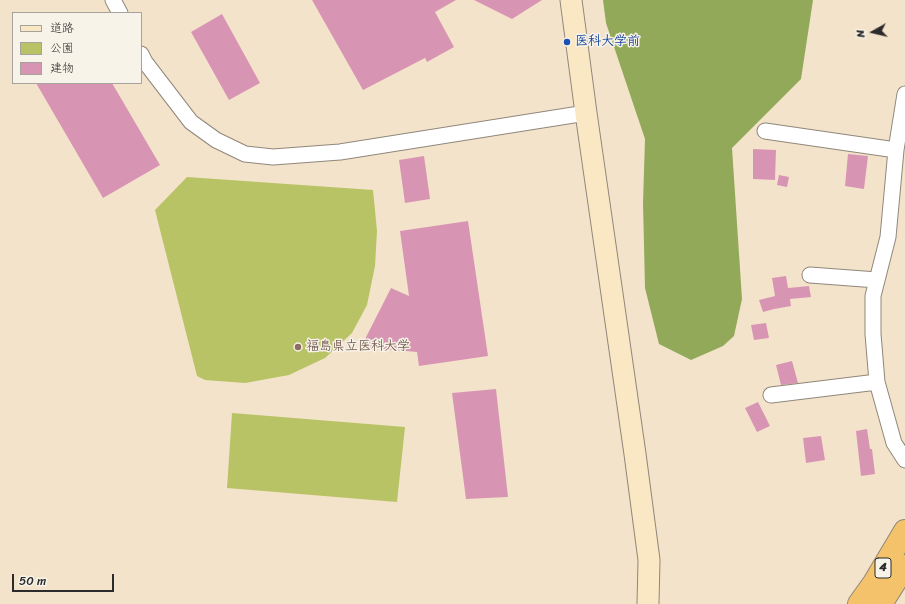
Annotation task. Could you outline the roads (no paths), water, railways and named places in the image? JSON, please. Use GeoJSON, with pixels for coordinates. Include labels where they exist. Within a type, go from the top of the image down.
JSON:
{"type":"FeatureCollection","features":[{"type":"Feature","properties":{"kind":"highway","name":"4"},"geometry":{"type":"LineString","coordinates":[[859,604],[874,583],[905,531]]}},
{"type":"Feature","properties":{"kind":"highway","name":"4"},"geometry":{"type":"LineString","coordinates":[[881,604],[905,566]]}},
{"type":"Feature","properties":{"kind":"street"},"geometry":{"type":"LineString","coordinates":[[113,0],[119,12]]}},
{"type":"Feature","properties":{"kind":"street"},"geometry":{"type":"LineString","coordinates":[[571,0],[636,454],[649,560],[648,604]]}},
{"type":"Feature","properties":{"kind":"street"},"geometry":{"type":"LineString","coordinates":[[142,56],[191,122],[216,140],[244,154],[273,157],[340,152],[586,113]]}},
{"type":"Feature","properties":{"kind":"street"},"geometry":{"type":"LineString","coordinates":[[905,94],[896,150],[888,237],[873,296],[877,382],[894,443],[905,460]]}},
{"type":"Feature","properties":{"kind":"street"},"geometry":{"type":"LineString","coordinates":[[765,131],[896,150]]}},
{"type":"Feature","properties":{"kind":"street"},"geometry":{"type":"LineString","coordinates":[[810,275],[877,280]]}},
{"type":"Feature","properties":{"kind":"street"},"geometry":{"type":"LineString","coordinates":[[771,395],[877,382]]}},
{"type":"Feature","properties":{"kind":"place","name":"医科大学前"},"geometry":{"type":"Point","coordinates":[567,42]}},
{"type":"Feature","properties":{"kind":"place","name":"福島県立医科大学"},"geometry":{"type":"Point","coordinates":[298,347]}}]}
